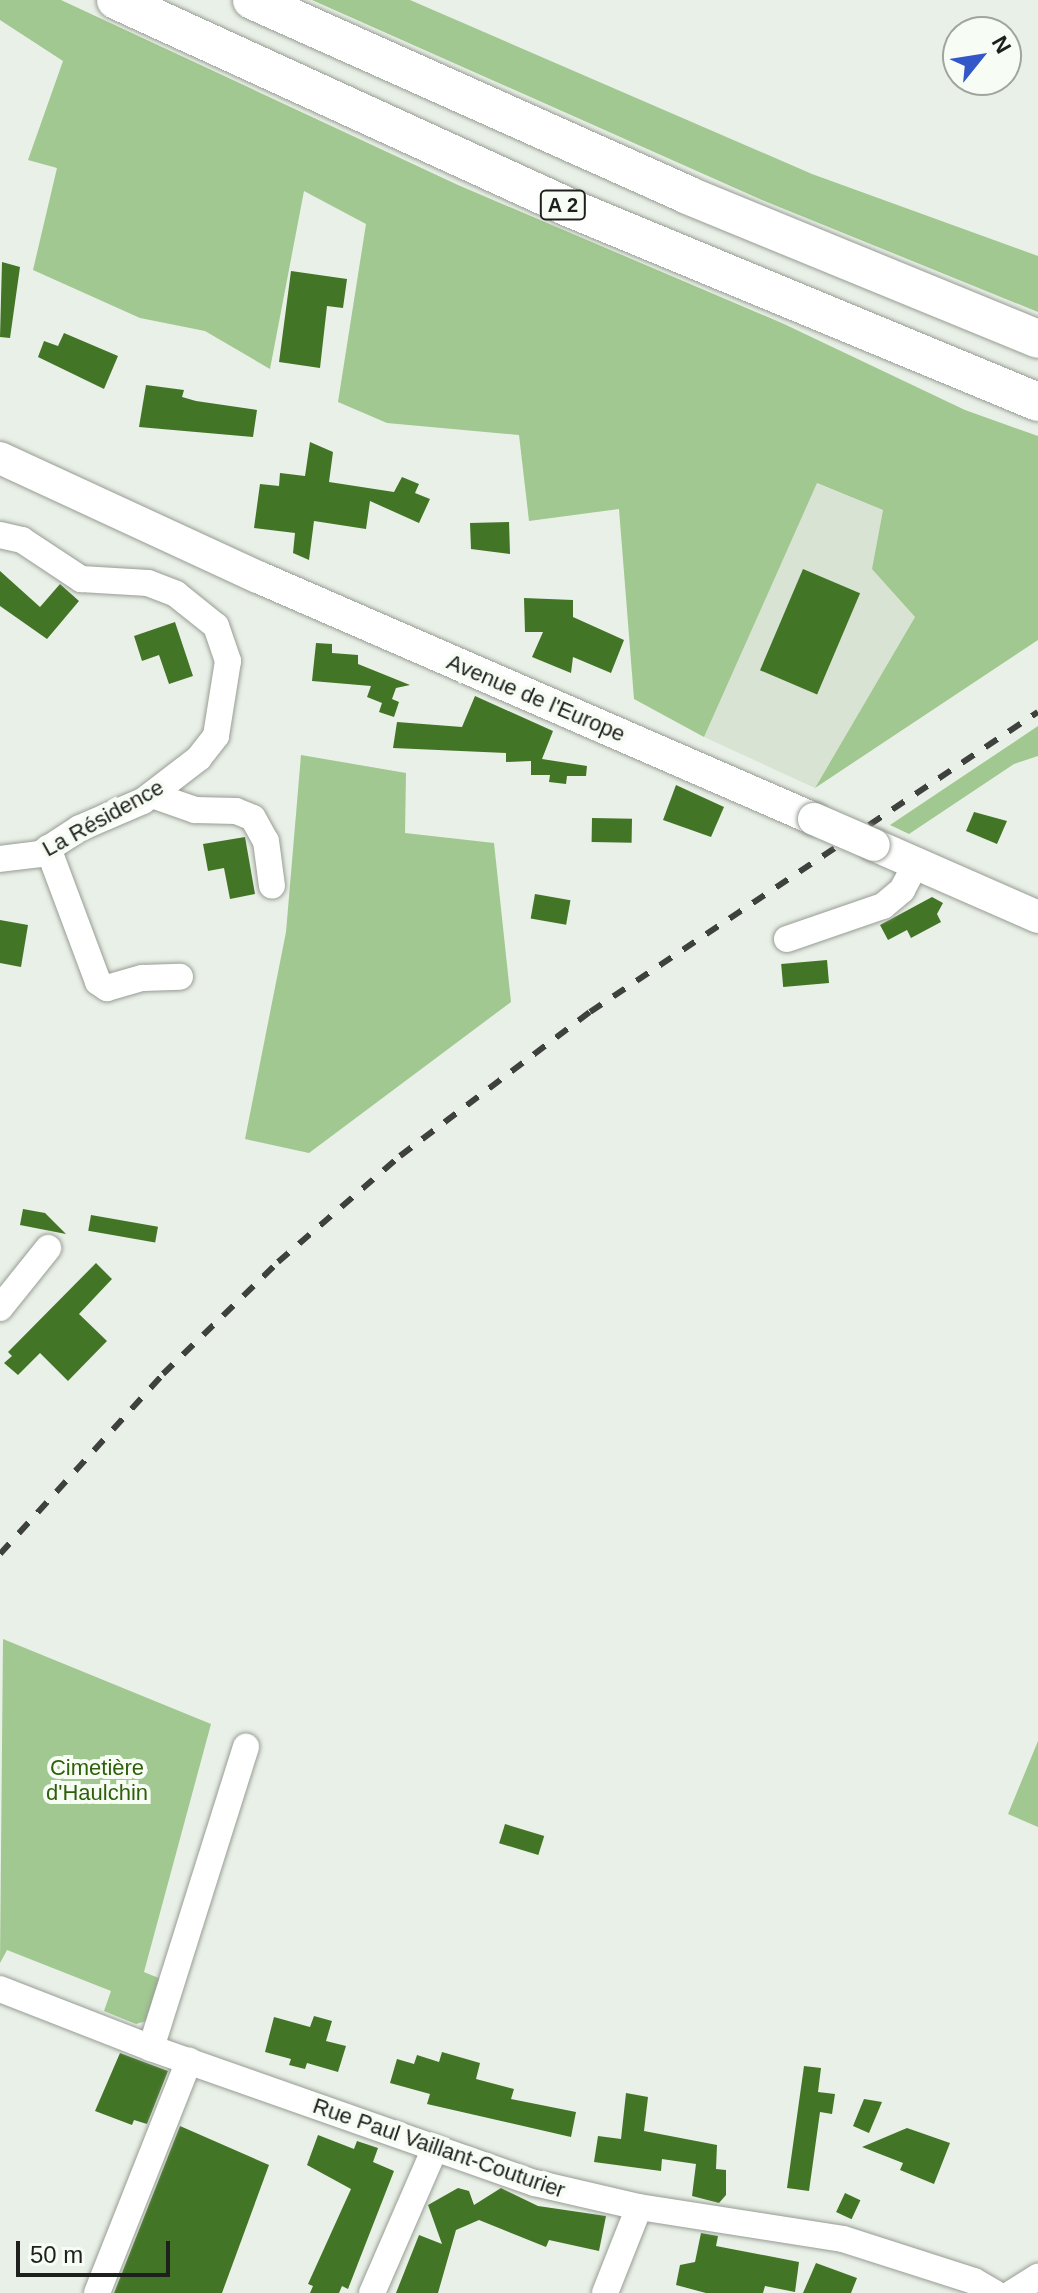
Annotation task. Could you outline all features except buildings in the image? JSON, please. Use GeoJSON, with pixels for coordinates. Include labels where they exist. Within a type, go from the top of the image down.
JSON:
{"type":"FeatureCollection","features":[{"type":"Feature","properties":{"kind":"highway","name":"A 2"},"geometry":{"type":"LineString","coordinates":[[116,0],[565,206],[1038,402]]}},
{"type":"Feature","properties":{"kind":"highway"},"geometry":{"type":"LineString","coordinates":[[252,0],[687,195],[1038,339]]}},
{"type":"Feature","properties":{"kind":"main road","name":"Avenue de l'Europe"},"geometry":{"type":"LineString","coordinates":[[0,458],[258,577],[916,864]]}},
{"type":"Feature","properties":{"kind":"main road","name":"Avenue de l'Europe"},"geometry":{"type":"LineString","coordinates":[[0,479],[258,577]]}},
{"type":"Feature","properties":{"kind":"main road"},"geometry":{"type":"LineString","coordinates":[[916,864],[1038,917]]}},
{"type":"Feature","properties":{"kind":"street","name":"La Résidence"},"geometry":{"type":"LineString","coordinates":[[0,535],[22,540],[81,579],[148,583],[167,589],[203,612],[222,635],[228,661],[216,736],[199,758],[152,795],[48,848],[23,859],[0,859]]}},
{"type":"Feature","properties":{"kind":"street"},"geometry":{"type":"LineString","coordinates":[[152,795],[195,810],[236,811],[253,818],[266,841],[272,886]]}},
{"type":"Feature","properties":{"kind":"street"},"geometry":{"type":"LineString","coordinates":[[48,848],[98,982],[107,988],[143,978],[180,977]]}},
{"type":"Feature","properties":{"kind":"street"},"geometry":{"type":"LineString","coordinates":[[787,939],[883,906],[902,890],[916,864]]}},
{"type":"Feature","properties":{"kind":"street"},"geometry":{"type":"LineString","coordinates":[[0,1308],[48,1248]]}},
{"type":"Feature","properties":{"kind":"street"},"geometry":{"type":"LineString","coordinates":[[151,2048],[246,1747]]}},
{"type":"Feature","properties":{"kind":"street","name":"Rue Paul Vaillant-Couturier"},"geometry":{"type":"LineString","coordinates":[[0,1989],[151,2048],[548,2187],[639,2207],[829,2236],[974,2281],[995,2293]]}},
{"type":"Feature","properties":{"kind":"street"},"geometry":{"type":"LineString","coordinates":[[97,2293],[189,2061]]}},
{"type":"Feature","properties":{"kind":"street"},"geometry":{"type":"LineString","coordinates":[[372,2293],[435,2148]]}},
{"type":"Feature","properties":{"kind":"street"},"geometry":{"type":"LineString","coordinates":[[605,2293],[639,2207]]}},
{"type":"Feature","properties":{"kind":"street","name":"Rue Paul Vaillant-Couturier"},"geometry":{"type":"LineString","coordinates":[[892,2257],[938,2293]]}},
{"type":"Feature","properties":{"kind":"street"},"geometry":{"type":"LineString","coordinates":[[1012,2293],[1038,2277]]}},
{"type":"Feature","properties":{"kind":"shaded area"},"geometry":{"type":"Polygon","coordinates":[[[816,483],[883,510],[873,569],[915,617],[815,788],[704,737],[816,483]]]}},
{"type":"Feature","properties":{"kind":"green space"},"geometry":{"type":"Polygon","coordinates":[[[0,0],[61,0],[458,185],[784,324],[965,410],[1038,436],[1038,640],[815,788],[915,617],[872,569],[883,510],[817,483],[704,737],[634,699],[619,509],[529,521],[519,435],[387,423],[338,402],[366,224],[304,191],[270,369],[205,331],[140,318],[33,270],[57,168],[28,160],[63,61],[0,20],[0,0]]]}},
{"type":"Feature","properties":{"kind":"green space"},"geometry":{"type":"Polygon","coordinates":[[[312,0],[410,0],[812,174],[1038,256],[1038,312],[762,200],[312,0]]]}},
{"type":"Feature","properties":{"kind":"green space"},"geometry":{"type":"Polygon","coordinates":[[[1038,726],[1038,756],[1014,764],[909,834],[890,825],[1038,726]]]}},
{"type":"Feature","properties":{"kind":"green space"},"geometry":{"type":"Polygon","coordinates":[[[301,755],[406,773],[405,833],[494,843],[511,1002],[309,1153],[245,1139],[286,932],[301,755]]]}},
{"type":"Feature","properties":{"kind":"green space","name":"Cimetière d'Haulchin"},"geometry":{"type":"Polygon","coordinates":[[[3,1639],[211,1724],[144,1972],[161,1979],[146,2021],[136,2024],[104,2011],[111,1991],[7,1950],[0,1963],[3,1639]]]}},
{"type":"Feature","properties":{"kind":"green space"},"geometry":{"type":"Polygon","coordinates":[[[1038,1741],[1038,1827],[1008,1814],[1038,1741]]]}},
{"type":"Feature","properties":{"kind":"railway"},"geometry":{"type":"LineString","coordinates":[[0,1554],[163,1374],[278,1262],[400,1156],[590,1012],[1038,712]]}}]}
